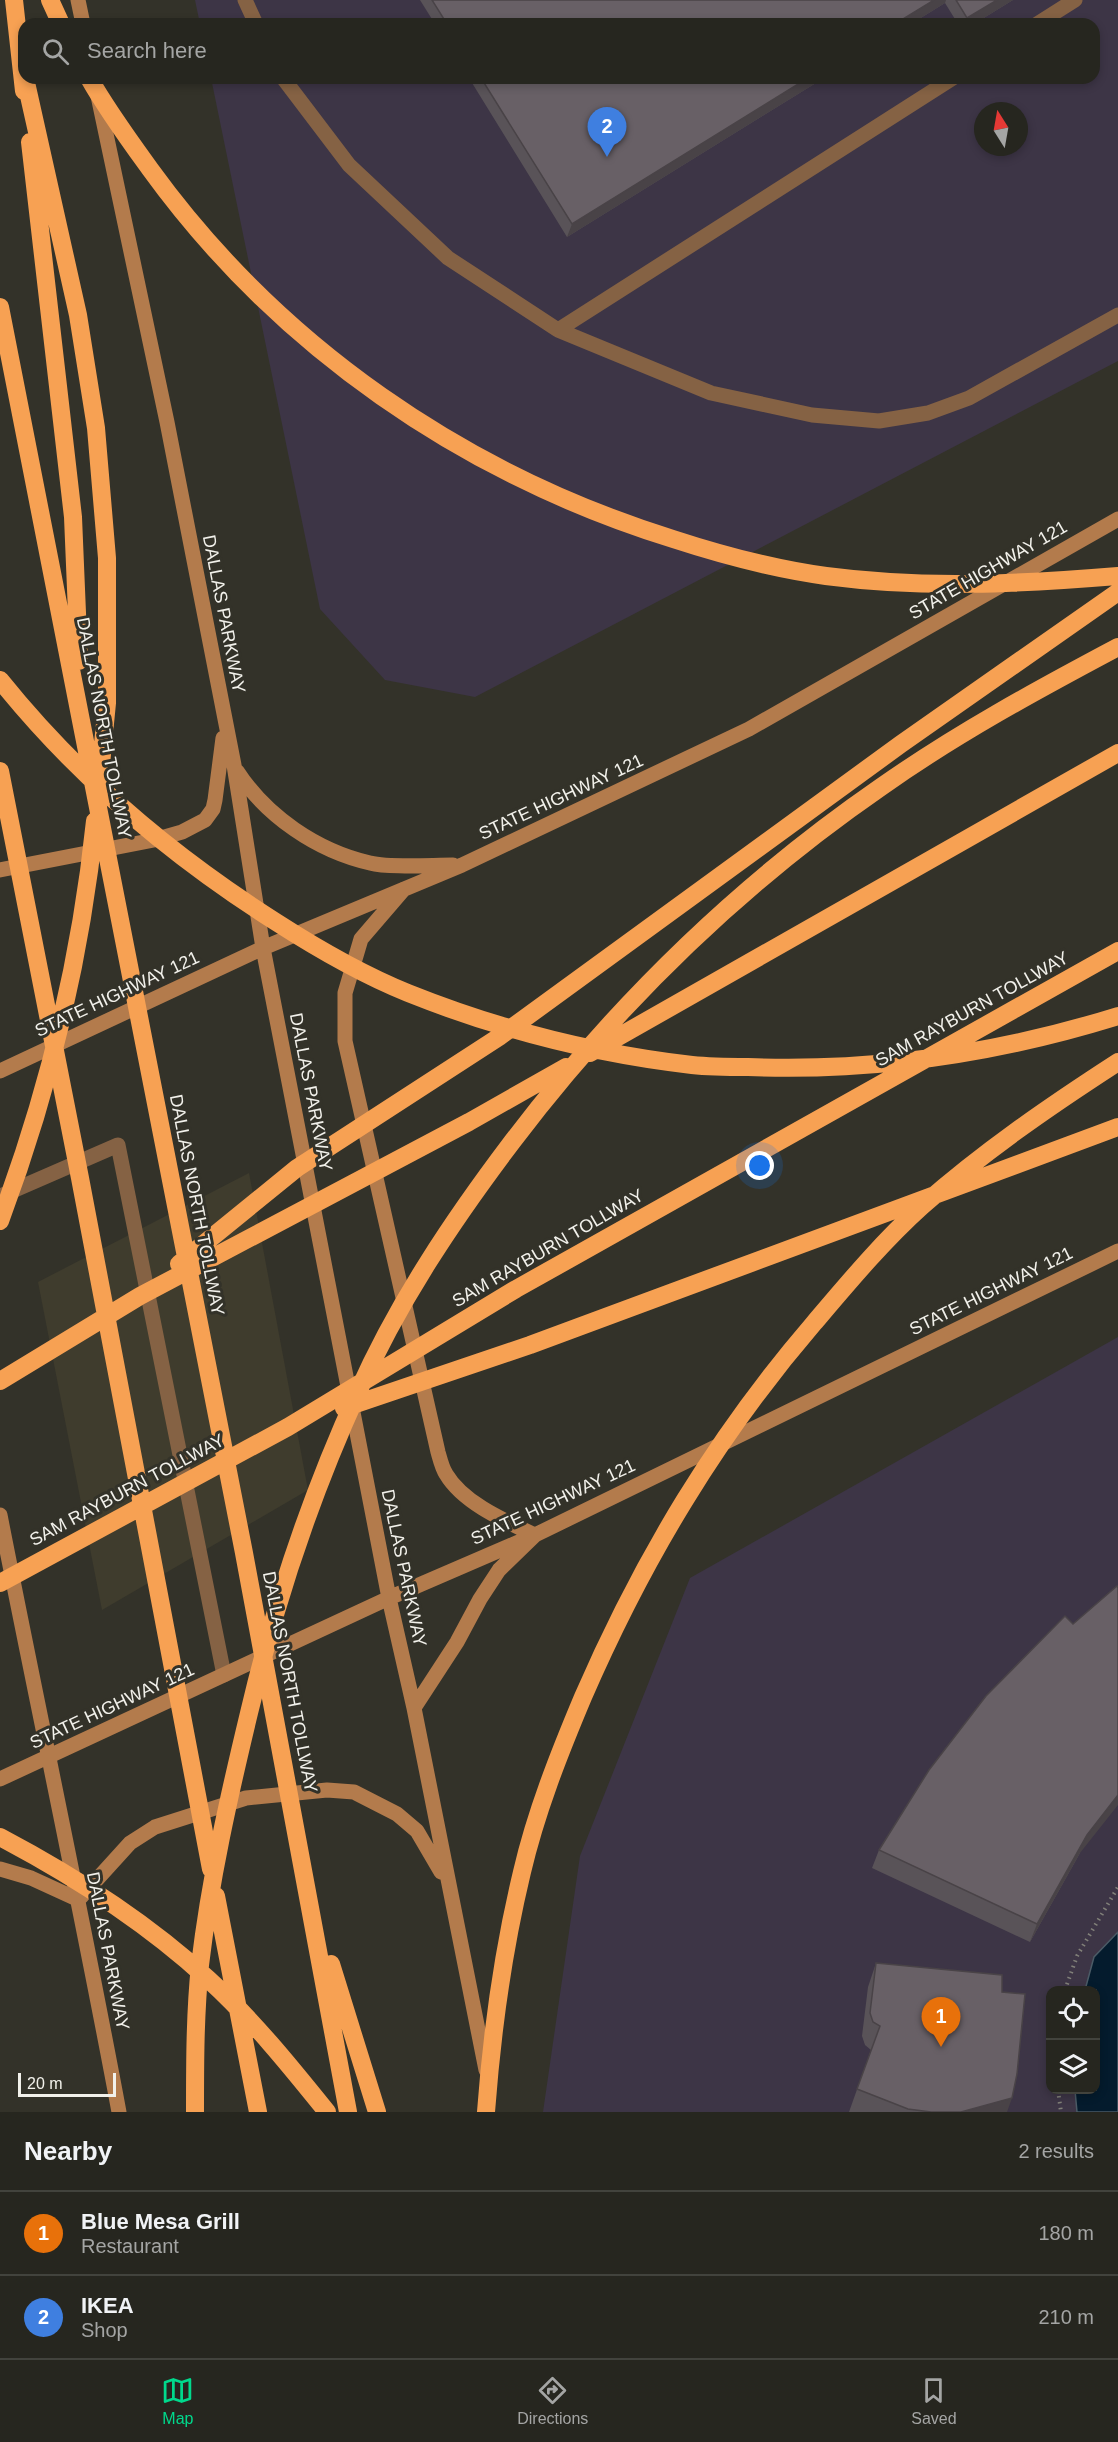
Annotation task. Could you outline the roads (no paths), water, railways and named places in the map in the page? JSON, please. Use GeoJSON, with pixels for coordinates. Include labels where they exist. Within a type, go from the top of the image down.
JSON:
{"type":"FeatureCollection","features":[{"type":"Feature","properties":{"kind":"highway"},"geometry":{"type":"LineString","coordinates":[[7,0],[18,46]]}},
{"type":"Feature","properties":{"kind":"highway"},"geometry":{"type":"LineString","coordinates":[[14,0],[18,35]]}},
{"type":"Feature","properties":{"kind":"highway"},"geometry":{"type":"LineString","coordinates":[[50,0],[58,18]]}},
{"type":"Feature","properties":{"kind":"highway"},"geometry":{"type":"LineString","coordinates":[[24,84],[73,517],[83,731]]}},
{"type":"Feature","properties":{"kind":"highway"},"geometry":{"type":"LineString","coordinates":[[0,1221],[26,1152],[69,989],[93,845],[107,703],[107,558],[96,428],[78,315],[27,84]]}},
{"type":"Feature","properties":{"kind":"highway"},"geometry":{"type":"LineString","coordinates":[[95,84],[124,133],[162,186],[206,240],[282,318],[374,393],[452,444],[528,483],[620,523],[718,554],[825,576],[925,585],[1025,584],[1118,576]]}},
{"type":"Feature","properties":{"kind":"highway","name":"DALLAS NORTH TOLLWAY"},"geometry":{"type":"LineString","coordinates":[[0,307],[244,1553],[348,2112]]}},
{"type":"Feature","properties":{"kind":"highway"},"geometry":{"type":"LineString","coordinates":[[140,1296],[297,1168],[499,1037],[901,744],[1118,592]]}},
{"type":"Feature","properties":{"kind":"highway"},"geometry":{"type":"LineString","coordinates":[[195,2112],[195,2036],[200,1965],[217,1858],[261,1662],[290,1563],[327,1465],[359,1389],[430,1259],[487,1175],[589,1046],[671,960],[726,909],[822,829],[917,762],[980,723],[1118,647]]}},
{"type":"Feature","properties":{"kind":"highway"},"geometry":{"type":"LineString","coordinates":[[0,680],[46,733],[110,797],[184,860],[244,902],[310,944],[357,970],[408,993],[527,1032],[622,1055],[695,1065],[796,1069],[876,1065],[968,1053],[1041,1037],[1118,1016]]}},
{"type":"Feature","properties":{"kind":"highway"},"geometry":{"type":"LineString","coordinates":[[0,1381],[140,1296],[469,1122],[1118,753]]}},
{"type":"Feature","properties":{"kind":"highway"},"geometry":{"type":"LineString","coordinates":[[0,771],[87,1213],[258,2112]]}},
{"type":"Feature","properties":{"kind":"highway","name":"SAM RAYBURN TOLLWAY"},"geometry":{"type":"LineString","coordinates":[[0,1583],[288,1427],[516,1289],[1118,951]]}},
{"type":"Feature","properties":{"kind":"highway"},"geometry":{"type":"LineString","coordinates":[[486,2112],[491,2050],[504,1958],[522,1870],[541,1807],[561,1750],[613,1628],[676,1512],[725,1435],[773,1370],[862,1266],[921,1207],[966,1168],[1019,1128],[1118,1062]]}},
{"type":"Feature","properties":{"kind":"highway"},"geometry":{"type":"LineString","coordinates":[[288,1427],[530,1345],[1118,1127]]}},
{"type":"Feature","properties":{"kind":"highway"},"geometry":{"type":"LineString","coordinates":[[0,1837],[87,1887],[147,1929],[208,1979],[276,2048],[327,2112]]}},
{"type":"Feature","properties":{"kind":"highway"},"geometry":{"type":"LineString","coordinates":[[305,1879],[377,2112]]}},
{"type":"Feature","properties":{"kind":"main road"},"geometry":{"type":"LineString","coordinates":[[78,0],[82,18]]}},
{"type":"Feature","properties":{"kind":"main road","name":"DALLAS PARKWAY"},"geometry":{"type":"LineString","coordinates":[[93,84],[167,422],[234,765],[262,948],[389,1598],[414,1708],[495,2112]]}},
{"type":"Feature","properties":{"kind":"main road","name":"STATE HIGHWAY 121"},"geometry":{"type":"LineString","coordinates":[[0,1071],[262,948],[462,865],[749,729],[1118,519]]}},
{"type":"Feature","properties":{"kind":"main road"},"geometry":{"type":"LineString","coordinates":[[0,870],[154,840],[202,822],[213,809],[225,721]]}},
{"type":"Feature","properties":{"kind":"main road"},"geometry":{"type":"LineString","coordinates":[[234,765],[246,784],[267,809],[318,844],[371,864],[462,865]]}},
{"type":"Feature","properties":{"kind":"main road"},"geometry":{"type":"LineString","coordinates":[[406,887],[361,939],[345,993],[345,1041],[438,1452],[446,1475],[464,1494],[486,1510],[535,1534],[499,1570],[457,1642],[414,1708]]}},
{"type":"Feature","properties":{"kind":"main road","name":"STATE HIGHWAY 121"},"geometry":{"type":"LineString","coordinates":[[0,1779],[389,1598],[535,1534],[1118,1251]]}},
{"type":"Feature","properties":{"kind":"main road","name":"DALLAS PARKWAY"},"geometry":{"type":"LineString","coordinates":[[0,1515],[79,1900],[119,2112]]}},
{"type":"Feature","properties":{"kind":"main road"},"geometry":{"type":"LineString","coordinates":[[0,1869],[31,1878],[79,1900],[130,1843],[155,1827],[246,1798],[327,1790],[354,1792],[397,1814],[417,1831],[448,1883]]}},
{"type":"Feature","properties":{"kind":"lane"},"geometry":{"type":"LineString","coordinates":[[245,0],[253,18]]}},
{"type":"Feature","properties":{"kind":"lane"},"geometry":{"type":"LineString","coordinates":[[1046,18],[1075,0]]}},
{"type":"Feature","properties":{"kind":"lane"},"geometry":{"type":"LineString","coordinates":[[288,84],[349,165],[448,258],[558,330],[711,393],[812,415],[879,421],[928,413],[969,398],[1118,315]]}},
{"type":"Feature","properties":{"kind":"lane"},"geometry":{"type":"LineString","coordinates":[[558,330],[943,84]]}},
{"type":"Feature","properties":{"kind":"lane"},"geometry":{"type":"LineString","coordinates":[[0,1197],[118,1144],[224,1675]]}},
{"type":"Feature","properties":{"kind":"water"},"geometry":{"type":"Polygon","coordinates":[[[1118,1932],[1118,2112],[1077,2112],[1075,2094],[1100,2094],[1100,1986],[1086,1986],[1094,1957],[1118,1932]]]}},
{"type":"Feature","properties":{"kind":"place","name":"IKEA"},"geometry":{"type":"Point","coordinates":[607,157]}},
{"type":"Feature","properties":{"kind":"place","name":"Blue Mesa Grill"},"geometry":{"type":"Point","coordinates":[941,2047]}}]}
